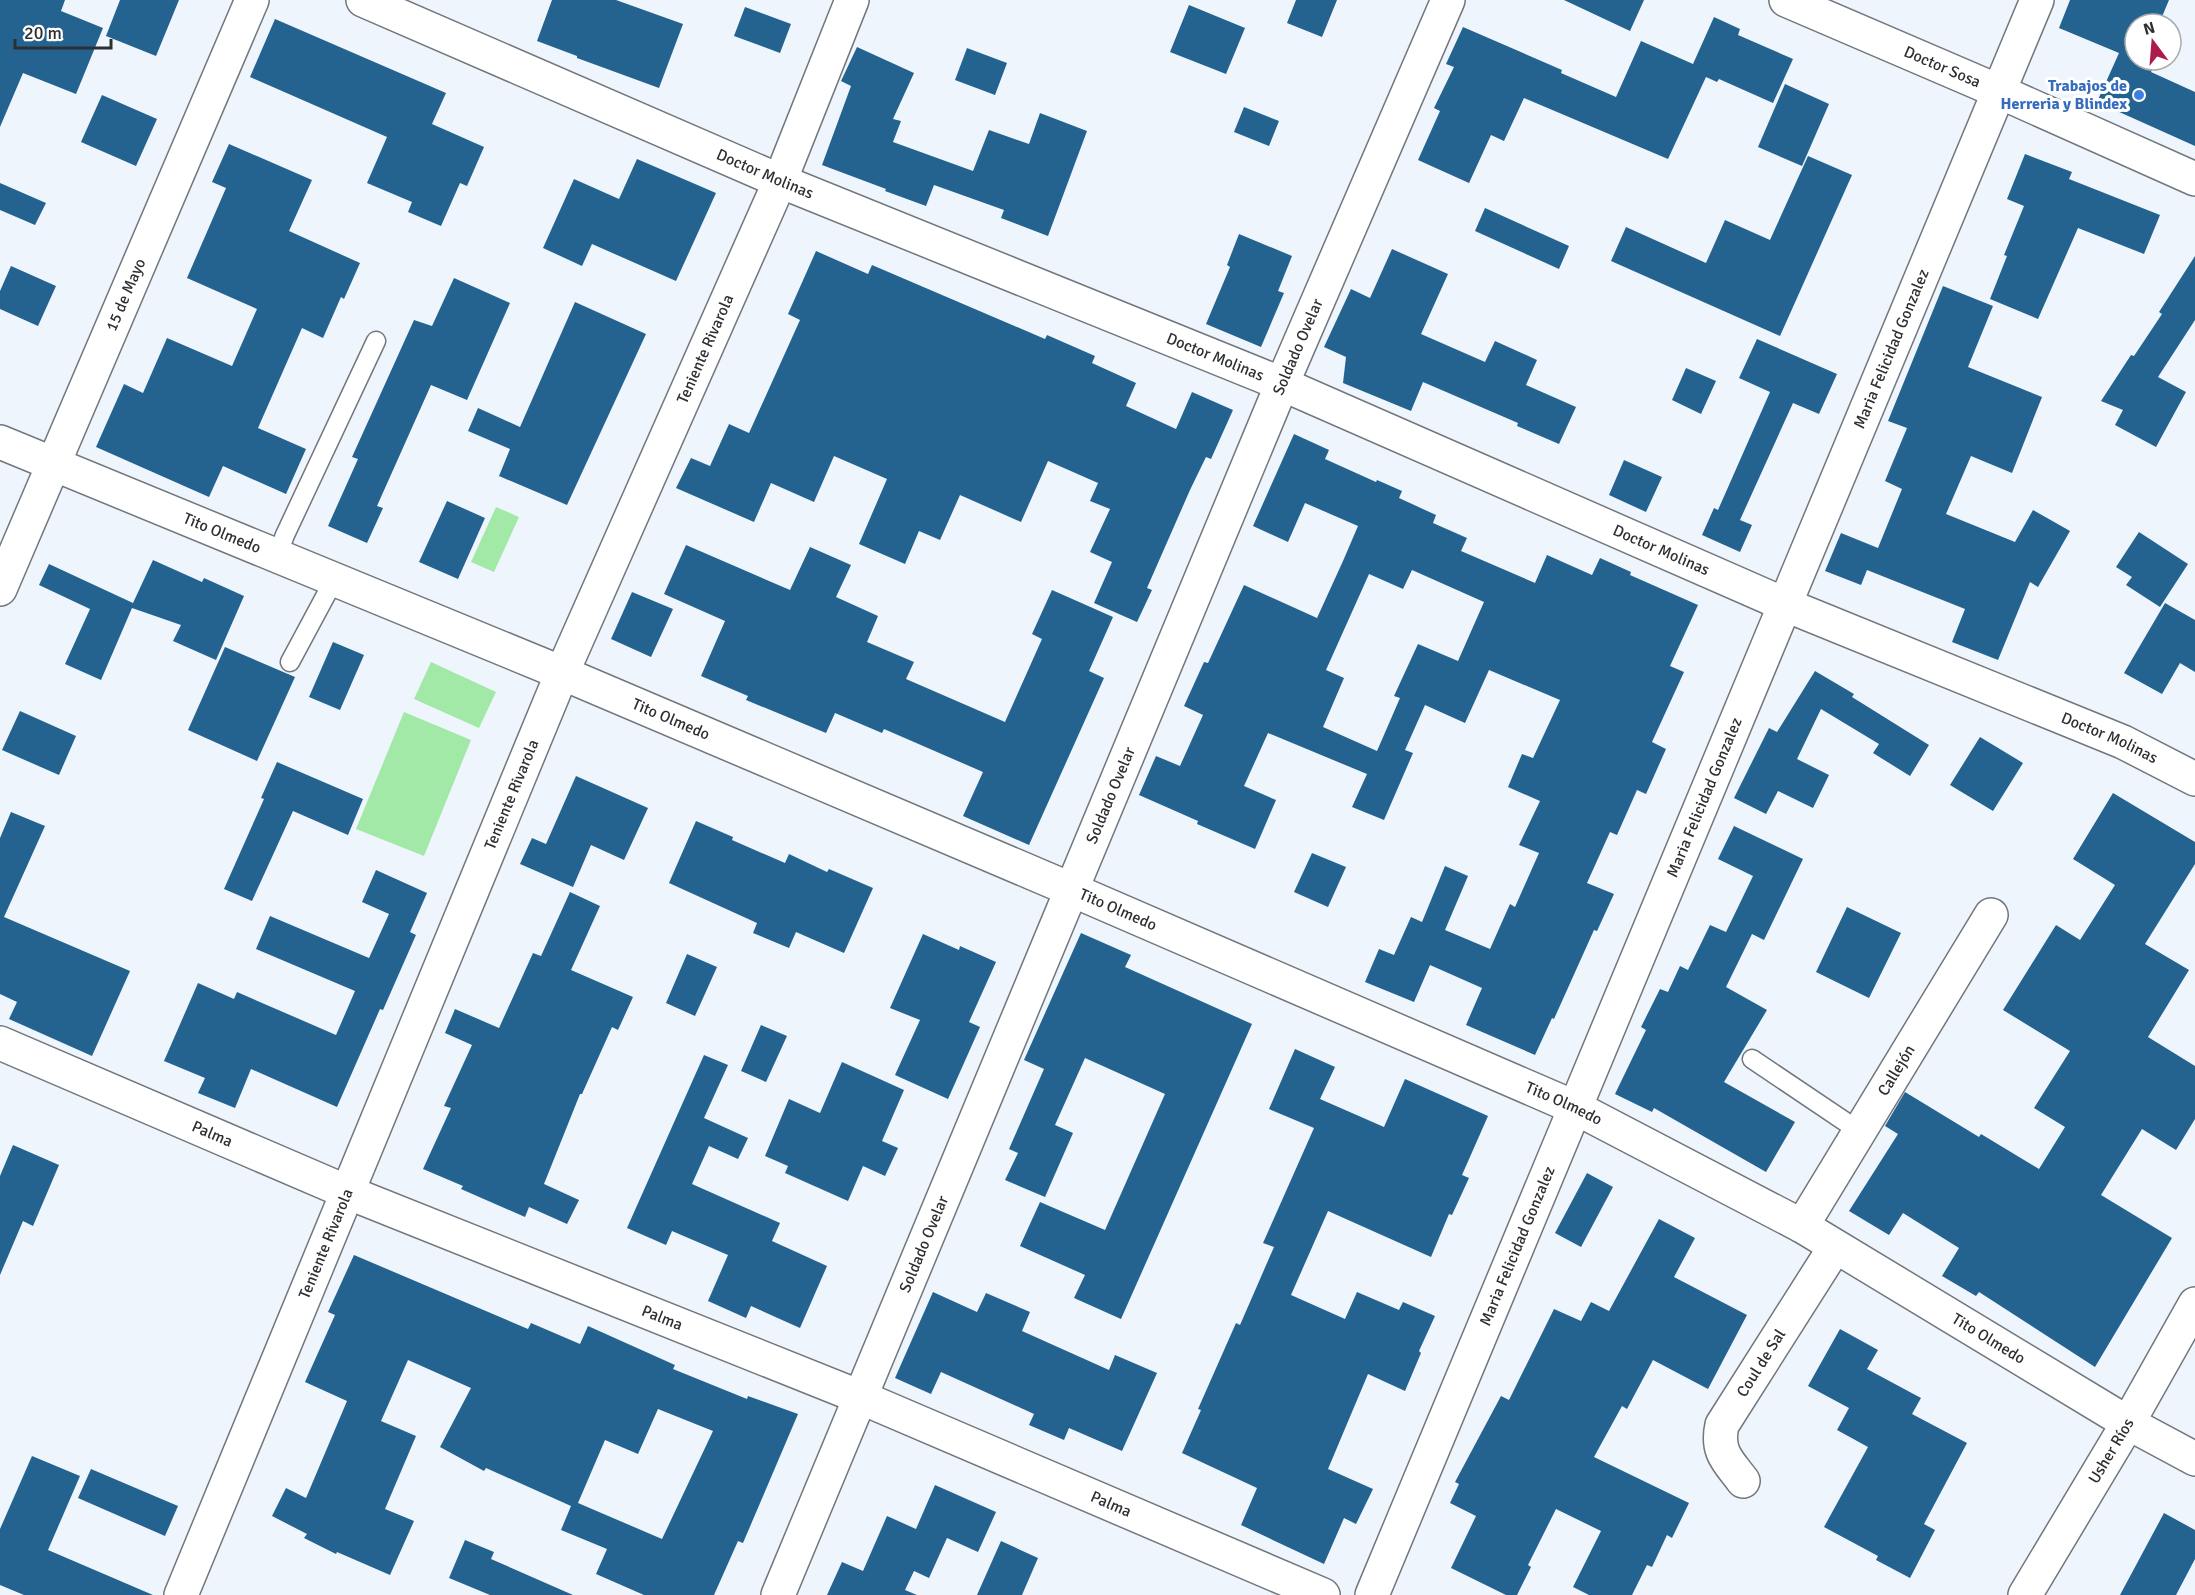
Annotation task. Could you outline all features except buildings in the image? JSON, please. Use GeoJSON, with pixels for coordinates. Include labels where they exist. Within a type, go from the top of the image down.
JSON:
{"type":"FeatureCollection","features":[{"type":"Feature","properties":{"kind":"street","name":"15 de Mayo"},"geometry":{"type":"LineString","coordinates":[[0,589],[252,0]]}},
{"type":"Feature","properties":{"kind":"street","name":"Doctor Molinas"},"geometry":{"type":"LineString","coordinates":[[363,0],[780,181],[1282,384],[1786,605],[2123,742],[2195,779]]}},
{"type":"Feature","properties":{"kind":"street","name":"Teniente Rivarola"},"geometry":{"type":"LineString","coordinates":[[181,1595],[562,673],[780,181],[852,0]]}},
{"type":"Feature","properties":{"kind":"street","name":"Soldado Ovelar"},"geometry":{"type":"LineString","coordinates":[[778,1595],[1282,384],[1448,0]]}},
{"type":"Feature","properties":{"kind":"street","name":"Doctor Sosa"},"geometry":{"type":"LineString","coordinates":[[1786,0],[2195,179]]}},
{"type":"Feature","properties":{"kind":"street","name":"Maria Felicidad Gonzalez"},"geometry":{"type":"LineString","coordinates":[[1372,1595],[2037,0]]}},
{"type":"Feature","properties":{"kind":"street","name":"Tito Olmedo"},"geometry":{"type":"LineString","coordinates":[[0,442],[562,673],[1576,1108],[1802,1226],[2128,1423],[2195,1459]]}},
{"type":"Feature","properties":{"kind":"street","name":"Callejón"},"geometry":{"type":"LineString","coordinates":[[1802,1226],[1991,915]]}},
{"type":"Feature","properties":{"kind":"street","name":"Palma"},"geometry":{"type":"LineString","coordinates":[[0,1043],[347,1192],[860,1397],[1323,1595]]}},
{"type":"Feature","properties":{"kind":"street","name":"Coul de Sal"},"geometry":{"type":"LineString","coordinates":[[1743,1481],[1723,1455],[1719,1438],[1722,1425],[1835,1247]]}},
{"type":"Feature","properties":{"kind":"street","name":"Usher Ríos"},"geometry":{"type":"LineString","coordinates":[[2025,1595],[2128,1423],[2195,1304]]}},
{"type":"Feature","properties":{"kind":"lane"},"geometry":{"type":"LineString","coordinates":[[277,556],[285,534],[376,341]]}},
{"type":"Feature","properties":{"kind":"lane"},"geometry":{"type":"LineString","coordinates":[[290,662],[334,580]]}},
{"type":"Feature","properties":{"kind":"lane"},"geometry":{"type":"LineString","coordinates":[[1752,1059],[1859,1131]]}},
{"type":"Feature","properties":{"kind":"green space"},"geometry":{"type":"Polygon","coordinates":[[[496,507],[519,517],[494,572],[471,562],[496,507]]]}},
{"type":"Feature","properties":{"kind":"green space"},"geometry":{"type":"Polygon","coordinates":[[[431,662],[496,692],[479,728],[414,699],[431,662]]]}},
{"type":"Feature","properties":{"kind":"green space"},"geometry":{"type":"Polygon","coordinates":[[[404,712],[471,740],[424,856],[356,829],[404,712]]]}},
{"type":"Feature","properties":{"kind":"place","name":"Trabajos de Herreria y Blindex"},"geometry":{"type":"Point","coordinates":[2139,95]}}]}
